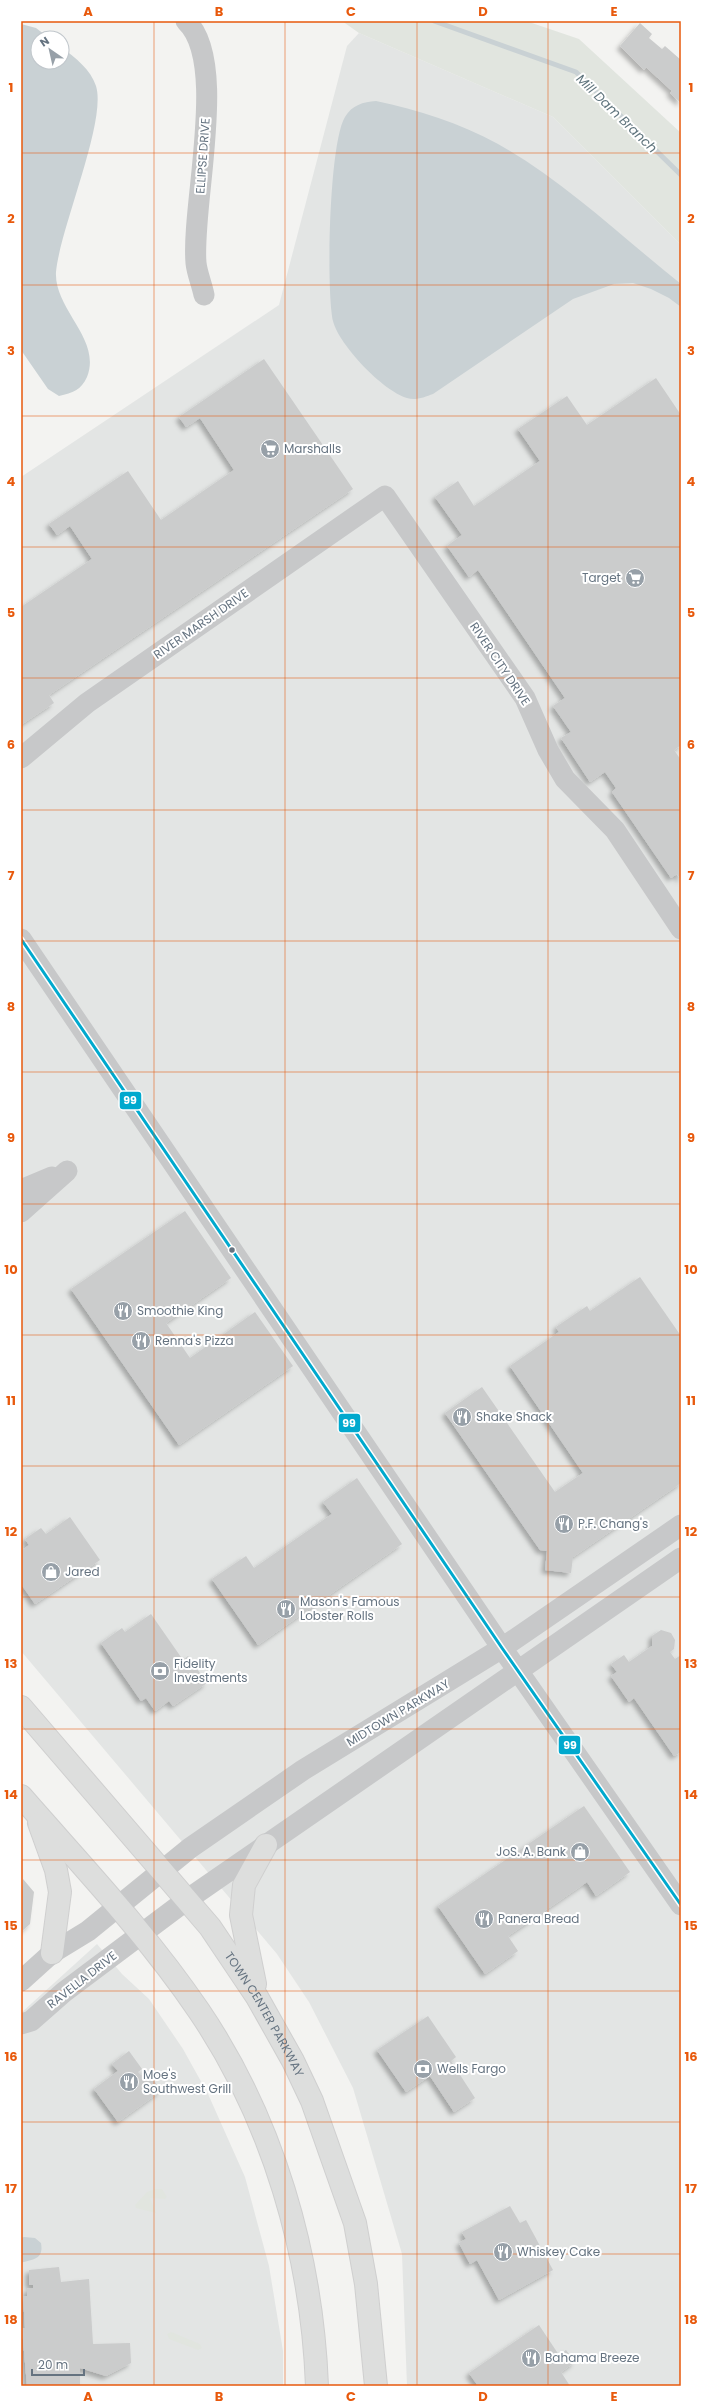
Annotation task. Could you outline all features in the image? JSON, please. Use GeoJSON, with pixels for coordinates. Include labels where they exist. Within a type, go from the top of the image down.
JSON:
{"type":"FeatureCollection","features":[{"type":"Feature","properties":{"kind":"main road","name":"TOWN CENTER PARKWAY"},"geometry":{"type":"LineString","coordinates":[[21,1707],[188,1899],[237,1966],[257,1997],[293,2060],[312,2101],[355,2223],[366,2284],[376,2386]]}},
{"type":"Feature","properties":{"kind":"main road"},"geometry":{"type":"LineString","coordinates":[[28,1803],[142,1934],[200,2012],[236,2076],[262,2129],[302,2250],[313,2325],[317,2386]]}},
{"type":"Feature","properties":{"kind":"main road"},"geometry":{"type":"LineString","coordinates":[[28,1803],[56,1870],[60,1892],[52,1953]]}},
{"type":"Feature","properties":{"kind":"main road"},"geometry":{"type":"LineString","coordinates":[[257,1997],[241,1915],[244,1884],[266,1845]]}},
{"type":"Feature","properties":{"kind":"street","name":"ELLIPSE DRIVE"},"geometry":{"type":"LineString","coordinates":[[186,21],[193,28],[200,44],[208,84],[196,263],[204,295]]}},
{"type":"Feature","properties":{"kind":"street","name":"RIVER MARSH DRIVE"},"geometry":{"type":"LineString","coordinates":[[21,758],[87,703],[385,496]]}},
{"type":"Feature","properties":{"kind":"street","name":"RIVER CITY DRIVE"},"geometry":{"type":"LineString","coordinates":[[385,496],[525,698],[548,750],[565,779],[615,830],[681,929]]}},
{"type":"Feature","properties":{"kind":"street"},"geometry":{"type":"LineString","coordinates":[[21,939],[517,1671],[681,1905]]}},
{"type":"Feature","properties":{"kind":"street"},"geometry":{"type":"LineString","coordinates":[[21,1190],[67,1171],[21,1212]]}},
{"type":"Feature","properties":{"kind":"street","name":"MIDTOWN PARKWAY"},"geometry":{"type":"LineString","coordinates":[[118,1906],[161,1869],[303,1770],[502,1648],[681,1525]]}},
{"type":"Feature","properties":{"kind":"street"},"geometry":{"type":"LineString","coordinates":[[142,1934],[188,1899],[681,1558]]}},
{"type":"Feature","properties":{"kind":"street"},"geometry":{"type":"LineString","coordinates":[[21,1981],[52,1953],[88,1931],[118,1906]]}},
{"type":"Feature","properties":{"kind":"street","name":"RAVELLA DRIVE"},"geometry":{"type":"LineString","coordinates":[[21,2024],[31,2020],[64,1992],[142,1934]]}},
{"type":"Feature","properties":{"kind":"shaded area"},"geometry":{"type":"Polygon","coordinates":[[[342,21],[526,21],[579,39],[681,133],[681,245],[553,117],[359,33],[342,21]]]}},
{"type":"Feature","properties":{"kind":"shaded area"},"geometry":{"type":"Polygon","coordinates":[[[21,24],[39,30],[30,30],[30,70],[70,70],[70,54],[86,69],[94,80],[98,102],[89,149],[65,229],[56,272],[57,286],[62,299],[83,337],[88,350],[90,363],[87,377],[79,388],[68,394],[59,396],[48,389],[21,350],[21,24]]]}},
{"type":"Feature","properties":{"kind":"shaded area"},"geometry":{"type":"Polygon","coordinates":[[[359,33],[553,117],[681,245],[681,2386],[407,2386],[402,2254],[353,2088],[309,2002],[277,1954],[21,1651],[21,477],[279,305],[347,46],[359,33]]]}},
{"type":"Feature","properties":{"kind":"shaded area"},"geometry":{"type":"Polygon","coordinates":[[[376,101],[423,113],[454,124],[484,136],[522,158],[592,210],[681,284],[681,307],[669,298],[651,289],[633,283],[614,284],[573,299],[433,394],[410,399],[397,394],[363,366],[344,342],[333,321],[331,304],[330,217],[335,155],[340,132],[345,117],[354,107],[362,103],[376,101]]]}},
{"type":"Feature","properties":{"kind":"shaded area"},"geometry":{"type":"Polygon","coordinates":[[[97,1944],[122,1974],[149,1999],[183,2049],[208,2094],[245,2177],[269,2266],[283,2351],[283,2386],[21,2386],[21,2013],[97,1944]]]}},
{"type":"Feature","properties":{"kind":"shaded area"},"geometry":{"type":"Polygon","coordinates":[[[155,2189],[162,2189],[167,2197],[165,2199],[150,2198],[156,2213],[136,2208],[135,2205],[147,2192],[155,2189]]]}},
{"type":"Feature","properties":{"kind":"shaded area"},"geometry":{"type":"Polygon","coordinates":[[[21,2238],[35,2238],[41,2243],[41,2253],[37,2258],[21,2263],[21,2238]]]}},
{"type":"Feature","properties":{"kind":"shaded area"},"geometry":{"type":"Polygon","coordinates":[[[171,2332],[200,2344],[202,2348],[198,2350],[169,2339],[167,2334],[171,2332]]]}},
{"type":"Feature","properties":{"kind":"building"},"geometry":{"type":"Polygon","coordinates":[[[640,23],[652,34],[649,38],[662,49],[665,46],[681,60],[681,103],[670,93],[672,91],[646,67],[644,70],[620,46],[640,23]]]}},
{"type":"Feature","properties":{"kind":"building"},"geometry":{"type":"Polygon","coordinates":[[[264,359],[353,489],[49,695],[54,703],[21,725],[21,607],[92,559],[70,526],[57,535],[49,524],[128,471],[161,520],[234,470],[200,418],[186,427],[179,417],[264,359]]]}},
{"type":"Feature","properties":{"kind":"building"},"geometry":{"type":"Polygon","coordinates":[[[656,378],[681,415],[681,745],[674,750],[681,760],[681,880],[677,874],[671,878],[612,792],[616,788],[605,772],[590,782],[561,738],[571,732],[553,706],[565,698],[478,570],[469,577],[447,546],[462,535],[435,497],[458,481],[474,506],[540,461],[518,429],[567,396],[587,425],[656,378]]]}},
{"type":"Feature","properties":{"kind":"building"},"geometry":{"type":"Polygon","coordinates":[[[185,1211],[231,1278],[166,1323],[190,1358],[255,1312],[293,1366],[179,1445],[71,1289],[185,1211]]]}},
{"type":"Feature","properties":{"kind":"building"},"geometry":{"type":"Polygon","coordinates":[[[640,1277],[681,1336],[681,1483],[573,1557],[571,1573],[545,1570],[547,1551],[540,1550],[445,1413],[482,1387],[555,1492],[583,1473],[510,1366],[559,1332],[556,1327],[587,1306],[590,1311],[640,1277]]]}},
{"type":"Feature","properties":{"kind":"building"},"geometry":{"type":"Polygon","coordinates":[[[357,1478],[402,1544],[258,1645],[212,1579],[246,1556],[254,1568],[332,1514],[323,1502],[357,1478]]]}},
{"type":"Feature","properties":{"kind":"building","name":"Jared"},"geometry":{"type":"Polygon","coordinates":[[[70,1517],[100,1560],[35,1604],[21,1584],[21,1551],[29,1545],[25,1539],[41,1528],[46,1534],[70,1517]]]}},
{"type":"Feature","properties":{"kind":"building","name":"Fidelity Investments"},"geometry":{"type":"Polygon","coordinates":[[[151,1614],[183,1660],[188,1656],[207,1683],[173,1706],[169,1701],[155,1711],[146,1698],[141,1701],[101,1643],[122,1628],[125,1632],[151,1614]]]}},
{"type":"Feature","properties":{"kind":"building"},"geometry":{"type":"Polygon","coordinates":[[[661,1630],[671,1633],[675,1640],[674,1649],[670,1652],[675,1659],[681,1655],[681,1752],[674,1756],[634,1698],[629,1702],[611,1676],[617,1672],[611,1664],[624,1655],[629,1662],[652,1646],[652,1636],[661,1630]]]}},
{"type":"Feature","properties":{"kind":"building"},"geometry":{"type":"Polygon","coordinates":[[[584,1806],[630,1872],[596,1896],[587,1882],[508,1936],[518,1951],[485,1974],[438,1906],[584,1806]]]}},
{"type":"Feature","properties":{"kind":"building"},"geometry":{"type":"Polygon","coordinates":[[[23,1879],[34,1892],[30,1924],[21,1932],[23,1879]]]}},
{"type":"Feature","properties":{"kind":"building","name":"Wells Fargo"},"geometry":{"type":"Polygon","coordinates":[[[428,2016],[456,2057],[451,2061],[475,2098],[454,2112],[430,2076],[406,2092],[377,2050],[428,2016]]]}},
{"type":"Feature","properties":{"kind":"building","name":"Moe's Southwest Grill"},"geometry":{"type":"Polygon","coordinates":[[[129,2051],[142,2069],[138,2072],[141,2075],[147,2070],[161,2091],[118,2122],[94,2089],[118,2071],[112,2064],[129,2051]]]}},
{"type":"Feature","properties":{"kind":"building","name":"Whiskey Cake"},"geometry":{"type":"Polygon","coordinates":[[[510,2206],[520,2223],[526,2220],[553,2270],[499,2300],[477,2260],[470,2264],[459,2243],[466,2239],[462,2232],[510,2206]]]}},
{"type":"Feature","properties":{"kind":"building"},"geometry":{"type":"Polygon","coordinates":[[[59,2267],[61,2282],[89,2279],[93,2344],[130,2343],[131,2363],[106,2376],[80,2368],[80,2386],[27,2386],[22,2328],[25,2328],[23,2296],[27,2296],[27,2289],[33,2288],[33,2285],[29,2285],[29,2270],[59,2267]]]}},
{"type":"Feature","properties":{"kind":"building","name":"Bahama Breeze"},"geometry":{"type":"Polygon","coordinates":[[[539,2325],[559,2355],[566,2350],[575,2362],[561,2372],[570,2386],[478,2386],[469,2373],[539,2325]]]}},
{"type":"Feature","properties":{"kind":"waterway","name":"Mill Dam Branch"},"geometry":{"type":"LineString","coordinates":[[434,21],[576,72],[681,175]]}},
{"type":"Feature","properties":{"kind":"transit line","name":"99"},"geometry":{"type":"LineString","coordinates":[[21,939],[502,1648],[681,1905]]}},
{"type":"Feature","properties":{"kind":"place","name":"Marshalls"},"geometry":{"type":"Point","coordinates":[270,449]}},
{"type":"Feature","properties":{"kind":"place","name":"Target"},"geometry":{"type":"Point","coordinates":[635,578]}},
{"type":"Feature","properties":{"kind":"place","name":"Smoothie King"},"geometry":{"type":"Point","coordinates":[123,1311]}},
{"type":"Feature","properties":{"kind":"place","name":"Renna's Pizza"},"geometry":{"type":"Point","coordinates":[141,1341]}},
{"type":"Feature","properties":{"kind":"place","name":"Shake Shack"},"geometry":{"type":"Point","coordinates":[462,1417]}},
{"type":"Feature","properties":{"kind":"place","name":"P.F. Chang's"},"geometry":{"type":"Point","coordinates":[564,1524]}},
{"type":"Feature","properties":{"kind":"place","name":"Jared"},"geometry":{"type":"Point","coordinates":[51,1572]}},
{"type":"Feature","properties":{"kind":"place","name":"Mason's Famous Lobster Rolls"},"geometry":{"type":"Point","coordinates":[286,1609]}},
{"type":"Feature","properties":{"kind":"place","name":"Fidelity Investments"},"geometry":{"type":"Point","coordinates":[160,1671]}},
{"type":"Feature","properties":{"kind":"place","name":"JoS. A. Bank"},"geometry":{"type":"Point","coordinates":[580,1852]}},
{"type":"Feature","properties":{"kind":"place","name":"Panera Bread"},"geometry":{"type":"Point","coordinates":[484,1919]}},
{"type":"Feature","properties":{"kind":"place","name":"Wells Fargo"},"geometry":{"type":"Point","coordinates":[423,2069]}},
{"type":"Feature","properties":{"kind":"place","name":"Moe's Southwest Grill"},"geometry":{"type":"Point","coordinates":[129,2082]}},
{"type":"Feature","properties":{"kind":"place","name":"Whiskey Cake"},"geometry":{"type":"Point","coordinates":[503,2252]}},
{"type":"Feature","properties":{"kind":"place","name":"Bahama Breeze"},"geometry":{"type":"Point","coordinates":[531,2358]}}]}
